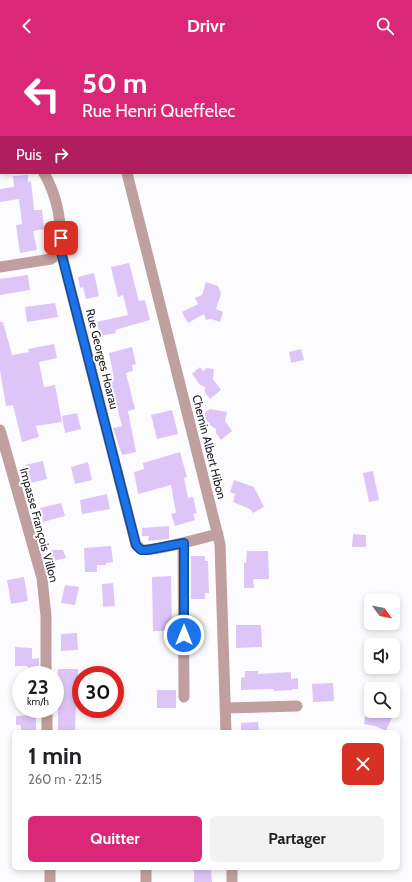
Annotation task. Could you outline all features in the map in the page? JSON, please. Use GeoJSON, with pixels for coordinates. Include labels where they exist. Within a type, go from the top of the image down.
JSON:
{"type":"FeatureCollection","features":[{"type":"Feature","properties":{"kind":"street","name":"Rue Georges Hoarau"},"geometry":{"type":"LineString","coordinates":[[44,174],[57,204],[61,238],[60,248],[136,545],[141,550],[147,550],[184,543]]}},
{"type":"Feature","properties":{"kind":"street","name":"Chemin Albert Hibon"},"geometry":{"type":"LineString","coordinates":[[127,174],[218,534],[221,554],[226,730]]}},
{"type":"Feature","properties":{"kind":"street"},"geometry":{"type":"LineString","coordinates":[[0,267],[51,259],[60,248]]}},
{"type":"Feature","properties":{"kind":"street","name":"Impasse François Villon"},"geometry":{"type":"LineString","coordinates":[[0,430],[42,578],[46,616],[46,666]]}},
{"type":"Feature","properties":{"kind":"street"},"geometry":{"type":"LineString","coordinates":[[184,697],[184,543],[218,534]]}},
{"type":"Feature","properties":{"kind":"street"},"geometry":{"type":"LineString","coordinates":[[225,708],[297,706]]}},
{"type":"Feature","properties":{"kind":"street"},"geometry":{"type":"LineString","coordinates":[[47,718],[47,730]]}},
{"type":"Feature","properties":{"kind":"street"},"geometry":{"type":"LineString","coordinates":[[50,870],[50,882]]}},
{"type":"Feature","properties":{"kind":"street"},"geometry":{"type":"LineString","coordinates":[[146,870],[146,882]]}},
{"type":"Feature","properties":{"kind":"street"},"geometry":{"type":"LineString","coordinates":[[232,870],[232,882]]}},
{"type":"Feature","properties":{"kind":"building"},"geometry":{"type":"Polygon","coordinates":[[[28,175],[28,182],[31,181],[34,210],[42,210],[44,229],[33,231],[37,250],[20,253],[16,225],[22,224],[19,199],[0,202],[0,189],[14,187],[13,176],[28,175]]]}},
{"type":"Feature","properties":{"kind":"building"},"geometry":{"type":"Polygon","coordinates":[[[129,263],[139,301],[145,300],[150,320],[115,330],[116,333],[100,336],[97,322],[128,315],[123,295],[118,297],[111,267],[129,263]]]}},
{"type":"Feature","properties":{"kind":"building"},"geometry":{"type":"Polygon","coordinates":[[[94,273],[99,296],[86,299],[83,287],[80,288],[78,277],[94,273]]]}},
{"type":"Feature","properties":{"kind":"building"},"geometry":{"type":"Polygon","coordinates":[[[28,275],[30,290],[0,295],[0,279],[28,275]]]}},
{"type":"Feature","properties":{"kind":"building"},"geometry":{"type":"Polygon","coordinates":[[[206,282],[218,286],[221,294],[216,309],[223,312],[220,322],[211,319],[206,320],[204,314],[188,323],[182,312],[198,304],[195,298],[202,295],[206,282]]]}},
{"type":"Feature","properties":{"kind":"building"},"geometry":{"type":"Polygon","coordinates":[[[55,303],[58,317],[27,322],[25,307],[55,303]]]}},
{"type":"Feature","properties":{"kind":"building"},"geometry":{"type":"Polygon","coordinates":[[[0,322],[3,322],[12,355],[29,352],[28,349],[54,344],[57,358],[39,362],[44,387],[55,385],[62,422],[36,426],[39,437],[22,442],[13,405],[6,406],[0,371],[0,322]]]}},
{"type":"Feature","properties":{"kind":"building"},"geometry":{"type":"Polygon","coordinates":[[[132,347],[136,364],[132,365],[133,371],[126,373],[135,409],[128,411],[136,452],[122,455],[113,428],[122,426],[113,392],[110,392],[107,379],[114,378],[109,353],[132,347]]]}},
{"type":"Feature","properties":{"kind":"building"},"geometry":{"type":"Polygon","coordinates":[[[301,349],[304,360],[291,363],[289,352],[301,349]]]}},
{"type":"Feature","properties":{"kind":"building"},"geometry":{"type":"Polygon","coordinates":[[[200,367],[203,371],[207,368],[214,369],[213,379],[221,390],[210,399],[205,392],[205,387],[200,385],[192,374],[200,367]]]}},
{"type":"Feature","properties":{"kind":"building"},"geometry":{"type":"Polygon","coordinates":[[[210,409],[227,412],[225,421],[232,431],[221,440],[216,433],[216,429],[211,426],[202,415],[210,409]]]}},
{"type":"Feature","properties":{"kind":"building"},"geometry":{"type":"Polygon","coordinates":[[[172,410],[178,434],[157,439],[151,415],[172,410]]]}},
{"type":"Feature","properties":{"kind":"building"},"geometry":{"type":"Polygon","coordinates":[[[77,413],[81,429],[65,433],[62,416],[77,413]]]}},
{"type":"Feature","properties":{"kind":"building"},"geometry":{"type":"Polygon","coordinates":[[[180,452],[187,477],[184,478],[188,498],[193,497],[197,513],[193,514],[195,520],[175,526],[171,514],[176,513],[171,485],[138,494],[134,472],[144,469],[143,463],[180,452]]]}},
{"type":"Feature","properties":{"kind":"building"},"geometry":{"type":"Polygon","coordinates":[[[43,461],[47,479],[30,483],[25,465],[43,461]]]}},
{"type":"Feature","properties":{"kind":"building"},"geometry":{"type":"Polygon","coordinates":[[[88,462],[92,480],[75,484],[71,467],[88,462]]]}},
{"type":"Feature","properties":{"kind":"building"},"geometry":{"type":"Polygon","coordinates":[[[373,471],[379,500],[369,502],[363,473],[373,471]]]}},
{"type":"Feature","properties":{"kind":"building"},"geometry":{"type":"Polygon","coordinates":[[[234,480],[254,487],[264,507],[253,513],[250,509],[233,502],[235,494],[230,492],[234,480]]]}},
{"type":"Feature","properties":{"kind":"building"},"geometry":{"type":"Polygon","coordinates":[[[107,494],[110,509],[82,514],[80,500],[107,494]]]}},
{"type":"Feature","properties":{"kind":"building"},"geometry":{"type":"Polygon","coordinates":[[[61,503],[65,516],[43,522],[40,508],[61,503]]]}},
{"type":"Feature","properties":{"kind":"building"},"geometry":{"type":"Polygon","coordinates":[[[169,526],[169,539],[148,541],[149,536],[142,536],[142,528],[169,526]]]}},
{"type":"Feature","properties":{"kind":"building"},"geometry":{"type":"Polygon","coordinates":[[[353,534],[366,535],[366,547],[352,547],[353,534]]]}},
{"type":"Feature","properties":{"kind":"building"},"geometry":{"type":"Polygon","coordinates":[[[111,546],[113,562],[106,563],[106,565],[97,565],[97,572],[85,572],[84,548],[111,546]]]}},
{"type":"Feature","properties":{"kind":"building"},"geometry":{"type":"Polygon","coordinates":[[[51,550],[63,550],[66,558],[54,561],[51,550]]]}},
{"type":"Feature","properties":{"kind":"building"},"geometry":{"type":"Polygon","coordinates":[[[247,551],[268,551],[269,579],[253,579],[254,588],[244,588],[244,563],[246,563],[247,551]]]}},
{"type":"Feature","properties":{"kind":"building"},"geometry":{"type":"Polygon","coordinates":[[[191,556],[205,556],[205,561],[208,561],[209,593],[205,593],[205,599],[191,599],[191,556]]]}},
{"type":"Feature","properties":{"kind":"building"},"geometry":{"type":"Polygon","coordinates":[[[171,576],[172,631],[153,631],[152,577],[171,576]]]}},
{"type":"Feature","properties":{"kind":"building"},"geometry":{"type":"Polygon","coordinates":[[[24,577],[28,601],[11,604],[7,580],[24,577]]]}},
{"type":"Feature","properties":{"kind":"building"},"geometry":{"type":"Polygon","coordinates":[[[113,583],[115,606],[103,607],[102,584],[113,583]]]}},
{"type":"Feature","properties":{"kind":"building"},"geometry":{"type":"Polygon","coordinates":[[[65,585],[79,587],[75,605],[61,603],[65,585]]]}},
{"type":"Feature","properties":{"kind":"building"},"geometry":{"type":"Polygon","coordinates":[[[236,625],[261,625],[262,647],[236,648],[236,625]]]}},
{"type":"Feature","properties":{"kind":"building"},"geometry":{"type":"Polygon","coordinates":[[[77,633],[78,650],[61,651],[61,634],[77,633]]]}},
{"type":"Feature","properties":{"kind":"building"},"geometry":{"type":"Polygon","coordinates":[[[15,647],[32,648],[32,659],[39,658],[39,666],[15,666],[15,647]]]}},
{"type":"Feature","properties":{"kind":"building"},"geometry":{"type":"Polygon","coordinates":[[[64,669],[72,669],[72,718],[75,718],[75,730],[58,730],[58,718],[64,718],[64,669]]]}},
{"type":"Feature","properties":{"kind":"building"},"geometry":{"type":"Polygon","coordinates":[[[245,671],[258,671],[258,674],[291,672],[291,679],[298,678],[298,689],[274,691],[274,689],[241,690],[241,678],[245,677],[245,671]]]}},
{"type":"Feature","properties":{"kind":"building"},"geometry":{"type":"Polygon","coordinates":[[[333,683],[334,701],[313,702],[312,684],[333,683]]]}},
{"type":"Feature","properties":{"kind":"building"},"geometry":{"type":"Polygon","coordinates":[[[157,690],[176,690],[176,708],[157,708],[157,690]]]}},
{"type":"Feature","properties":{"kind":"building"},"geometry":{"type":"Polygon","coordinates":[[[16,718],[36,718],[36,730],[21,730],[21,725],[16,725],[16,718]]]}},
{"type":"Feature","properties":{"kind":"building"},"geometry":{"type":"Polygon","coordinates":[[[365,718],[392,718],[386,730],[364,724],[365,718]]]}},
{"type":"Feature","properties":{"kind":"building"},"geometry":{"type":"Polygon","coordinates":[[[258,722],[259,730],[241,730],[241,723],[258,722]]]}},
{"type":"Feature","properties":{"kind":"building"},"geometry":{"type":"Polygon","coordinates":[[[194,870],[211,870],[212,882],[194,882],[194,870]]]}},
{"type":"Feature","properties":{"kind":"route"},"geometry":{"type":"LineString","coordinates":[[61,238],[60,248],[136,545],[141,550],[147,550],[184,543],[184,635]]}}]}
